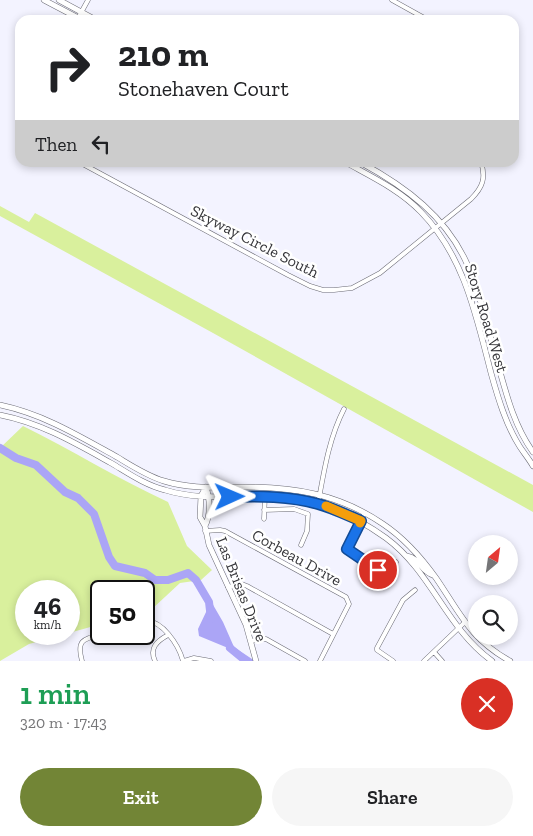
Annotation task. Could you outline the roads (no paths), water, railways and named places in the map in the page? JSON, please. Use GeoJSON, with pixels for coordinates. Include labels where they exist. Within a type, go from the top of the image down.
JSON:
{"type":"FeatureCollection","features":[{"type":"Feature","properties":{"kind":"main road"},"geometry":{"type":"LineString","coordinates":[[44,0],[72,15]]}},
{"type":"Feature","properties":{"kind":"main road"},"geometry":{"type":"LineString","coordinates":[[59,0],[87,15]]}},
{"type":"Feature","properties":{"kind":"main road","name":"Story Road West"},"geometry":{"type":"LineString","coordinates":[[354,167],[406,198],[421,211],[445,240],[462,274],[475,312],[498,397],[508,424],[519,446],[533,466]]}},
{"type":"Feature","properties":{"kind":"main road","name":"Story Road West"},"geometry":{"type":"LineString","coordinates":[[368,167],[402,187],[425,205],[441,224],[468,265],[516,423],[533,452]]}},
{"type":"Feature","properties":{"kind":"main road"},"geometry":{"type":"LineString","coordinates":[[0,405],[25,411],[55,423],[163,481],[178,485],[206,487],[282,488],[320,494],[336,499],[365,513],[404,540],[418,554],[434,575],[464,624],[485,645],[510,661]]}},
{"type":"Feature","properties":{"kind":"main road"},"geometry":{"type":"LineString","coordinates":[[0,415],[17,418],[46,428],[142,481],[163,490],[209,497],[265,496],[318,504],[361,521],[407,556],[428,581],[458,628],[474,647],[492,661]]}},
{"type":"Feature","properties":{"kind":"main road"},"geometry":{"type":"LineString","coordinates":[[201,496],[206,487]]}},
{"type":"Feature","properties":{"kind":"main road","name":"Las Brisas Drive"},"geometry":{"type":"LineString","coordinates":[[205,529],[209,518],[209,497],[206,487]]}},
{"type":"Feature","properties":{"kind":"main road","name":"Las Brisas Drive"},"geometry":{"type":"LineString","coordinates":[[201,496],[200,517],[209,546],[246,625],[256,658]]}},
{"type":"Feature","properties":{"kind":"main road"},"geometry":{"type":"LineString","coordinates":[[407,556],[414,558],[428,573],[434,575]]}},
{"type":"Feature","properties":{"kind":"street"},"geometry":{"type":"LineString","coordinates":[[80,15],[88,0]]}},
{"type":"Feature","properties":{"kind":"street"},"geometry":{"type":"LineString","coordinates":[[392,0],[419,15]]}},
{"type":"Feature","properties":{"kind":"street","name":"Skyway Circle South"},"geometry":{"type":"LineString","coordinates":[[88,167],[288,276],[323,290],[352,288],[380,273],[471,199],[481,188],[484,176],[482,167]]}},
{"type":"Feature","properties":{"kind":"street"},"geometry":{"type":"LineString","coordinates":[[318,504],[330,444],[336,424],[344,409]]}},
{"type":"Feature","properties":{"kind":"street"},"geometry":{"type":"LineString","coordinates":[[264,519],[265,496]]}},
{"type":"Feature","properties":{"kind":"street"},"geometry":{"type":"LineString","coordinates":[[264,510],[294,509],[308,514],[307,531],[301,545]]}},
{"type":"Feature","properties":{"kind":"street"},"geometry":{"type":"LineString","coordinates":[[365,513],[347,547],[348,551],[383,572],[386,572],[396,562]]}},
{"type":"Feature","properties":{"kind":"street","name":"Corbeau Drive"},"geometry":{"type":"LineString","coordinates":[[205,529],[225,531],[346,598],[349,604],[333,634]]}},
{"type":"Feature","properties":{"kind":"street"},"geometry":{"type":"LineString","coordinates":[[228,587],[242,584],[247,586],[333,634],[320,661]]}},
{"type":"Feature","properties":{"kind":"street"},"geometry":{"type":"LineString","coordinates":[[393,661],[380,654],[377,648],[403,600],[415,590]]}},
{"type":"Feature","properties":{"kind":"street"},"geometry":{"type":"LineString","coordinates":[[155,622],[179,648],[184,661],[194,658],[211,661]]}},
{"type":"Feature","properties":{"kind":"street"},"geometry":{"type":"LineString","coordinates":[[424,661],[464,624]]}},
{"type":"Feature","properties":{"kind":"street"},"geometry":{"type":"LineString","coordinates":[[155,661],[152,654],[153,648],[157,642],[168,635]]}},
{"type":"Feature","properties":{"kind":"street"},"geometry":{"type":"LineString","coordinates":[[82,661],[80,645],[82,641],[90,638]]}},
{"type":"Feature","properties":{"kind":"street"},"geometry":{"type":"LineString","coordinates":[[251,641],[261,638],[266,639],[306,661]]}},
{"type":"Feature","properties":{"kind":"street"},"geometry":{"type":"LineString","coordinates":[[434,652],[442,661]]}},
{"type":"Feature","properties":{"kind":"waterway"},"geometry":{"type":"LineString","coordinates":[[0,448],[16,458],[36,465],[65,492],[78,498],[94,514],[109,557],[115,566],[145,573],[155,580],[168,580],[188,573],[196,580],[209,602],[211,619]]}},
{"type":"Feature","properties":{"kind":"waterway"},"geometry":{"type":"LineString","coordinates":[[230,648],[246,661]]}}]}
